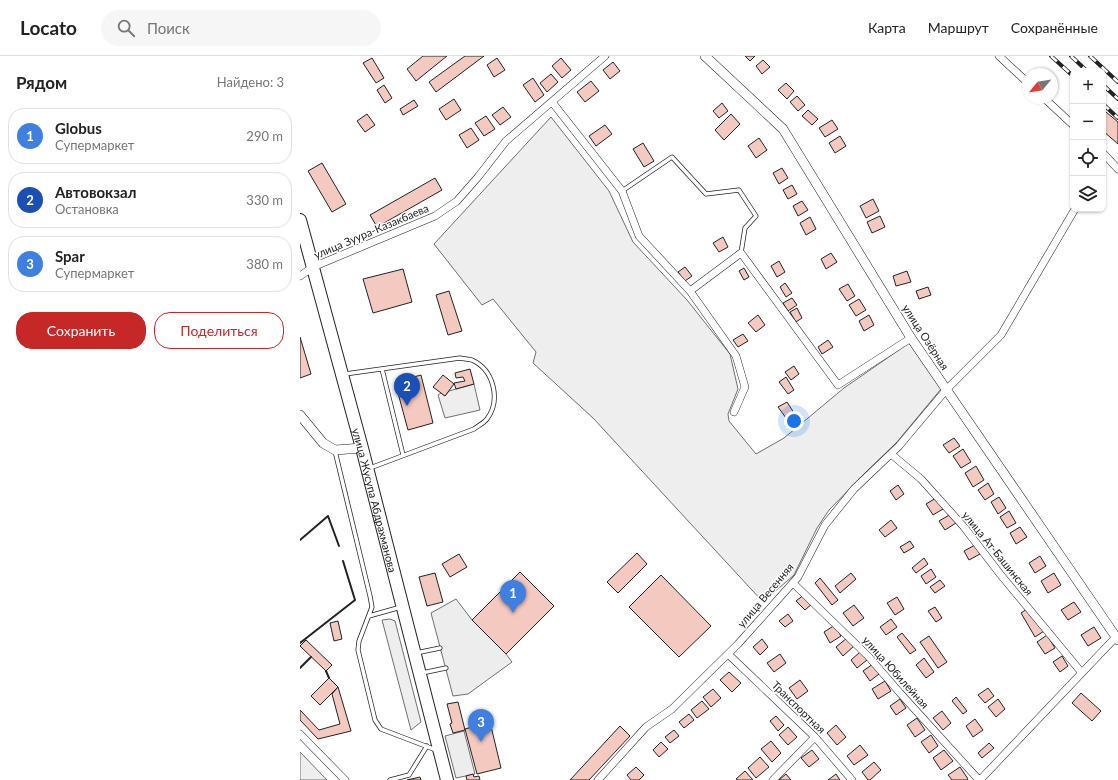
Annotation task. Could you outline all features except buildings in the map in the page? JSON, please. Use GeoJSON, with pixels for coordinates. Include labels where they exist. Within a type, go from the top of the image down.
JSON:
{"type":"FeatureCollection","features":[{"type":"Feature","properties":{"kind":"highway","name":"улица Жусупа Абдрахманова"},"geometry":{"type":"LineString","coordinates":[[300,220],[362,448],[447,780]]}},
{"type":"Feature","properties":{"kind":"street","name":"улица Зуура-Казакбаева"},"geometry":{"type":"LineString","coordinates":[[300,276],[313,267],[436,216],[457,201],[506,141],[606,56]]}},
{"type":"Feature","properties":{"kind":"street","name":"улица Озёрная"},"geometry":{"type":"LineString","coordinates":[[705,56],[782,129],[911,338],[1117,639]]}},
{"type":"Feature","properties":{"kind":"street"},"geometry":{"type":"LineString","coordinates":[[999,56],[1022,77]]}},
{"type":"Feature","properties":{"kind":"street"},"geometry":{"type":"LineString","coordinates":[[552,102],[622,191],[639,236],[690,291],[736,356],[745,387],[734,412]]}},
{"type":"Feature","properties":{"kind":"street"},"geometry":{"type":"LineString","coordinates":[[1050,104],[1070,122]]}},
{"type":"Feature","properties":{"kind":"street"},"geometry":{"type":"LineString","coordinates":[[1106,158],[1118,169]]}},
{"type":"Feature","properties":{"kind":"street","name":"улица Весенняя"},"geometry":{"type":"LineString","coordinates":[[598,780],[646,727],[672,709],[738,644],[798,577],[825,525],[854,489],[899,446],[946,390],[1001,335],[1073,212]]}},
{"type":"Feature","properties":{"kind":"street"},"geometry":{"type":"LineString","coordinates":[[690,291],[741,253],[838,385],[911,338]]}},
{"type":"Feature","properties":{"kind":"street"},"geometry":{"type":"LineString","coordinates":[[300,415],[323,443],[335,450],[362,448]]}},
{"type":"Feature","properties":{"kind":"street","name":"улица Ат-Башинская"},"geometry":{"type":"LineString","coordinates":[[891,454],[921,479],[964,527],[1000,574],[1082,673]]}},
{"type":"Feature","properties":{"kind":"street","name":"улица Юбилейная"},"geometry":{"type":"LineString","coordinates":[[793,583],[868,656],[980,780]]}},
{"type":"Feature","properties":{"kind":"street"},"geometry":{"type":"LineString","coordinates":[[980,780],[1082,673],[1117,639]]}},
{"type":"Feature","properties":{"kind":"street","name":"Транспортная"},"geometry":{"type":"LineString","coordinates":[[728,654],[815,737],[852,780]]}},
{"type":"Feature","properties":{"kind":"street"},"geometry":{"type":"LineString","coordinates":[[300,734],[345,780]]}},
{"type":"Feature","properties":{"kind":"street"},"geometry":{"type":"LineString","coordinates":[[773,780],[815,737]]}},
{"type":"Feature","properties":{"kind":"lane"},"geometry":{"type":"LineString","coordinates":[[622,191],[672,157],[706,194],[739,190],[756,216],[745,228],[741,253]]}},
{"type":"Feature","properties":{"kind":"lane"},"geometry":{"type":"LineString","coordinates":[[342,375],[460,358],[472,360],[482,366],[494,386],[495,398],[492,410],[486,420],[474,429],[367,469]]}},
{"type":"Feature","properties":{"kind":"lane"},"geometry":{"type":"LineString","coordinates":[[382,370],[403,456]]}},
{"type":"Feature","properties":{"kind":"lane"},"geometry":{"type":"LineString","coordinates":[[335,450],[372,607],[359,642],[358,650],[375,720],[382,729],[440,751]]}},
{"type":"Feature","properties":{"kind":"lane"},"geometry":{"type":"LineString","coordinates":[[368,616],[402,607]]}},
{"type":"Feature","properties":{"kind":"lane"},"geometry":{"type":"LineString","coordinates":[[414,653],[440,648]]}},
{"type":"Feature","properties":{"kind":"lane"},"geometry":{"type":"LineString","coordinates":[[419,674],[446,668]]}},
{"type":"Feature","properties":{"kind":"lane"},"geometry":{"type":"LineString","coordinates":[[390,780],[409,775],[427,746]]}},
{"type":"Feature","properties":{"kind":"shaded area"},"geometry":{"type":"Polygon","coordinates":[[[551,117],[609,191],[633,242],[687,300],[730,354],[738,389],[728,414],[729,421],[756,454],[784,438],[844,388],[909,343],[941,389],[897,442],[829,510],[817,528],[794,575],[763,602],[593,418],[533,363],[536,352],[493,299],[482,305],[434,244],[551,117]]]}},
{"type":"Feature","properties":{"kind":"shaded area"},"geometry":{"type":"Polygon","coordinates":[[[474,384],[480,410],[445,418],[438,395],[441,393],[445,396],[449,391],[474,384]]]}},
{"type":"Feature","properties":{"kind":"shaded area"},"geometry":{"type":"Polygon","coordinates":[[[456,599],[472,620],[512,662],[468,694],[453,696],[431,613],[456,599]]]}},
{"type":"Feature","properties":{"kind":"shaded area"},"geometry":{"type":"Polygon","coordinates":[[[390,619],[395,621],[421,722],[411,730],[382,620],[390,619]]]}},
{"type":"Feature","properties":{"kind":"shaded area"},"geometry":{"type":"Polygon","coordinates":[[[464,731],[475,774],[456,778],[445,736],[464,731]]]}},
{"type":"Feature","properties":{"kind":"shaded area"},"geometry":{"type":"Polygon","coordinates":[[[300,752],[327,780],[300,780],[300,752]]]}},
{"type":"Feature","properties":{"kind":"railway"},"geometry":{"type":"LineString","coordinates":[[1051,56],[1070,73]]}},
{"type":"Feature","properties":{"kind":"railway"},"geometry":{"type":"LineString","coordinates":[[1071,56],[1084,68]]}},
{"type":"Feature","properties":{"kind":"railway"},"geometry":{"type":"LineString","coordinates":[[1090,56],[1118,82]]}},
{"type":"Feature","properties":{"kind":"railway"},"geometry":{"type":"LineString","coordinates":[[1106,88],[1118,99]]}},
{"type":"Feature","properties":{"kind":"railway"},"geometry":{"type":"LineString","coordinates":[[1106,107],[1118,118]]}},
{"type":"Feature","properties":{"kind":"wall"},"geometry":{"type":"LineString","coordinates":[[300,540],[328,516],[339,546]]}},
{"type":"Feature","properties":{"kind":"wall"},"geometry":{"type":"LineString","coordinates":[[300,643],[355,600],[343,561]]}},
{"type":"Feature","properties":{"kind":"wall"},"geometry":{"type":"LineString","coordinates":[[300,668],[311,657]]}},
{"type":"Feature","properties":{"kind":"wall"},"geometry":{"type":"LineString","coordinates":[[326,671],[329,678]]}},
{"type":"Feature","properties":{"kind":"place","name":"Автовокзал"},"geometry":{"type":"Point","coordinates":[407,406]}},
{"type":"Feature","properties":{"kind":"place","name":"Globus"},"geometry":{"type":"Point","coordinates":[513,613]}},
{"type":"Feature","properties":{"kind":"place","name":"Spar"},"geometry":{"type":"Point","coordinates":[481,742]}}]}
